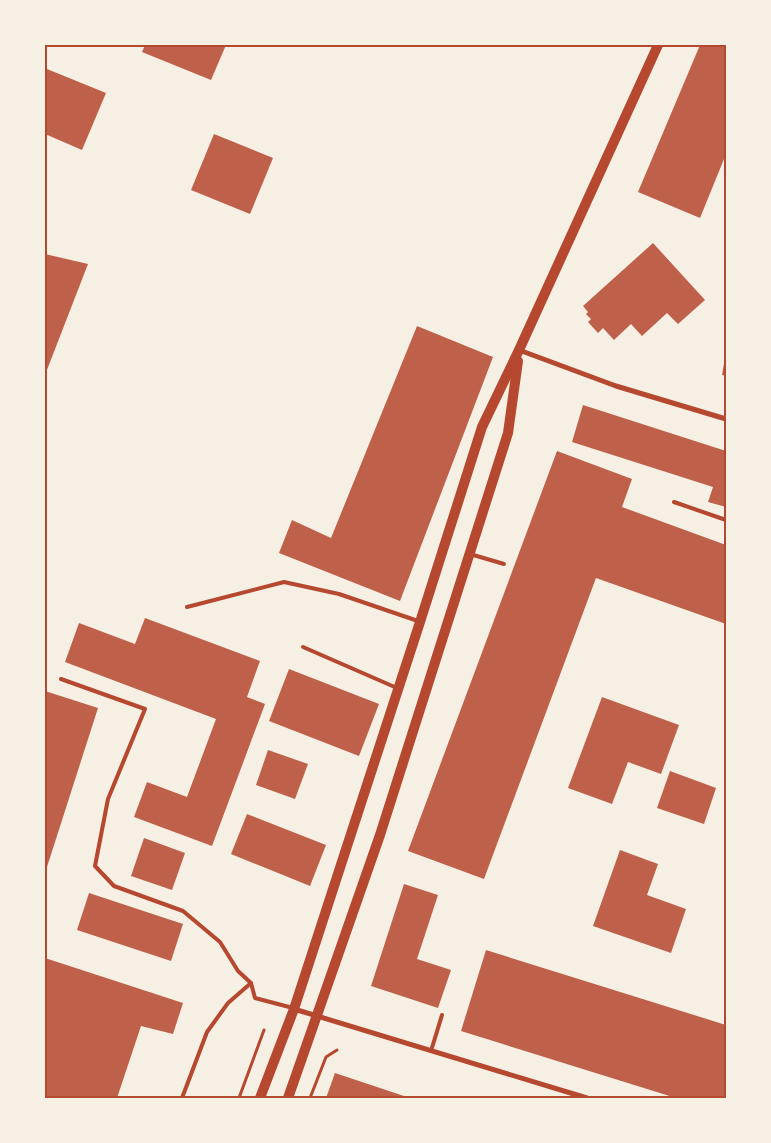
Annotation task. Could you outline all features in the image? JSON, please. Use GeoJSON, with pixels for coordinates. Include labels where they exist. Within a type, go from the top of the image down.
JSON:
{"type":"FeatureCollection","features":[{"type":"Feature","properties":{"kind":"main road"},"geometry":{"type":"LineString","coordinates":[[260,1098],[294,1008],[482,428],[520,350],[658,45]]}},
{"type":"Feature","properties":{"kind":"main road"},"geometry":{"type":"LineString","coordinates":[[288,1098],[385,818],[508,433],[520,350]]}},
{"type":"Feature","properties":{"kind":"street"},"geometry":{"type":"LineString","coordinates":[[520,350],[616,386],[726,419]]}},
{"type":"Feature","properties":{"kind":"street"},"geometry":{"type":"LineString","coordinates":[[294,1008],[587,1098]]}},
{"type":"Feature","properties":{"kind":"lane"},"geometry":{"type":"LineString","coordinates":[[674,502],[726,520]]}},
{"type":"Feature","properties":{"kind":"lane"},"geometry":{"type":"LineString","coordinates":[[469,554],[504,564]]}},
{"type":"Feature","properties":{"kind":"lane"},"geometry":{"type":"LineString","coordinates":[[187,607],[284,582],[339,594],[420,622]]}},
{"type":"Feature","properties":{"kind":"lane"},"geometry":{"type":"LineString","coordinates":[[303,647],[398,688]]}},
{"type":"Feature","properties":{"kind":"lane"},"geometry":{"type":"LineString","coordinates":[[61,679],[145,709],[108,799],[95,866],[114,886],[183,911],[220,942],[238,971],[250,984],[255,998],[294,1008]]}},
{"type":"Feature","properties":{"kind":"lane"},"geometry":{"type":"LineString","coordinates":[[182,1098],[206,1032],[228,1003],[250,984]]}},
{"type":"Feature","properties":{"kind":"lane"},"geometry":{"type":"LineString","coordinates":[[431,1051],[442,1015]]}},
{"type":"Feature","properties":{"kind":"path"},"geometry":{"type":"LineString","coordinates":[[239,1098],[264,1030]]}},
{"type":"Feature","properties":{"kind":"path"},"geometry":{"type":"LineString","coordinates":[[310,1098],[326,1057],[336,1050]]}},
{"type":"Feature","properties":{"kind":"building"},"geometry":{"type":"Polygon","coordinates":[[[145,45],[226,45],[211,80],[142,52],[145,45]]]}},
{"type":"Feature","properties":{"kind":"building"},"geometry":{"type":"Polygon","coordinates":[[[700,45],[726,45],[726,154],[700,218],[638,192],[700,45]]]}},
{"type":"Feature","properties":{"kind":"building"},"geometry":{"type":"Polygon","coordinates":[[[47,69],[106,93],[82,150],[45,134],[45,73],[47,69]]]}},
{"type":"Feature","properties":{"kind":"building"},"geometry":{"type":"Polygon","coordinates":[[[214,134],[273,158],[250,214],[191,190],[214,134]]]}},
{"type":"Feature","properties":{"kind":"building"},"geometry":{"type":"Polygon","coordinates":[[[653,243],[705,300],[678,324],[667,313],[642,336],[631,324],[614,340],[603,328],[598,333],[588,322],[591,319],[586,314],[588,312],[583,306],[653,243]]]}},
{"type":"Feature","properties":{"kind":"building"},"geometry":{"type":"Polygon","coordinates":[[[45,254],[88,264],[45,375],[45,254]]]}},
{"type":"Feature","properties":{"kind":"building"},"geometry":{"type":"Polygon","coordinates":[[[417,326],[493,357],[400,601],[279,553],[292,520],[331,538],[417,326]]]}},
{"type":"Feature","properties":{"kind":"building"},"geometry":{"type":"Polygon","coordinates":[[[726,358],[726,376],[722,375],[726,358]]]}},
{"type":"Feature","properties":{"kind":"building"},"geometry":{"type":"Polygon","coordinates":[[[583,405],[726,451],[726,507],[708,502],[713,487],[572,442],[583,405]]]}},
{"type":"Feature","properties":{"kind":"building"},"geometry":{"type":"Polygon","coordinates":[[[557,451],[632,479],[622,507],[726,545],[726,624],[596,578],[484,879],[408,851],[557,451]]]}},
{"type":"Feature","properties":{"kind":"building"},"geometry":{"type":"Polygon","coordinates":[[[145,618],[260,661],[247,697],[265,704],[212,846],[134,817],[147,782],[187,797],[216,719],[65,662],[79,623],[135,644],[145,618]]]}},
{"type":"Feature","properties":{"kind":"building"},"geometry":{"type":"Polygon","coordinates":[[[289,669],[379,704],[359,756],[269,721],[289,669]]]}},
{"type":"Feature","properties":{"kind":"building"},"geometry":{"type":"Polygon","coordinates":[[[45,691],[98,708],[47,867],[45,866],[45,691]]]}},
{"type":"Feature","properties":{"kind":"building"},"geometry":{"type":"Polygon","coordinates":[[[602,697],[679,725],[661,774],[628,762],[612,804],[568,788],[602,697]]]}},
{"type":"Feature","properties":{"kind":"building"},"geometry":{"type":"Polygon","coordinates":[[[268,750],[308,764],[295,799],[256,785],[268,750]]]}},
{"type":"Feature","properties":{"kind":"building"},"geometry":{"type":"Polygon","coordinates":[[[670,771],[716,788],[704,824],[657,808],[670,771]]]}},
{"type":"Feature","properties":{"kind":"building"},"geometry":{"type":"Polygon","coordinates":[[[247,814],[326,845],[310,886],[231,854],[247,814]]]}},
{"type":"Feature","properties":{"kind":"building"},"geometry":{"type":"Polygon","coordinates":[[[144,838],[185,853],[172,890],[131,876],[144,838]]]}},
{"type":"Feature","properties":{"kind":"building"},"geometry":{"type":"Polygon","coordinates":[[[620,850],[658,864],[647,895],[686,909],[671,953],[593,926],[620,850]]]}},
{"type":"Feature","properties":{"kind":"building"},"geometry":{"type":"Polygon","coordinates":[[[404,884],[438,895],[417,959],[451,970],[438,1008],[371,986],[404,884]]]}},
{"type":"Feature","properties":{"kind":"building"},"geometry":{"type":"Polygon","coordinates":[[[89,893],[183,924],[171,961],[77,930],[89,893]]]}},
{"type":"Feature","properties":{"kind":"building"},"geometry":{"type":"Polygon","coordinates":[[[486,950],[726,1025],[726,1098],[676,1098],[461,1031],[486,950]]]}},
{"type":"Feature","properties":{"kind":"building"},"geometry":{"type":"Polygon","coordinates":[[[45,958],[183,1003],[173,1034],[141,1026],[117,1098],[45,1098],[45,958]]]}},
{"type":"Feature","properties":{"kind":"building"},"geometry":{"type":"Polygon","coordinates":[[[335,1073],[410,1098],[326,1098],[335,1073]]]}}]}
